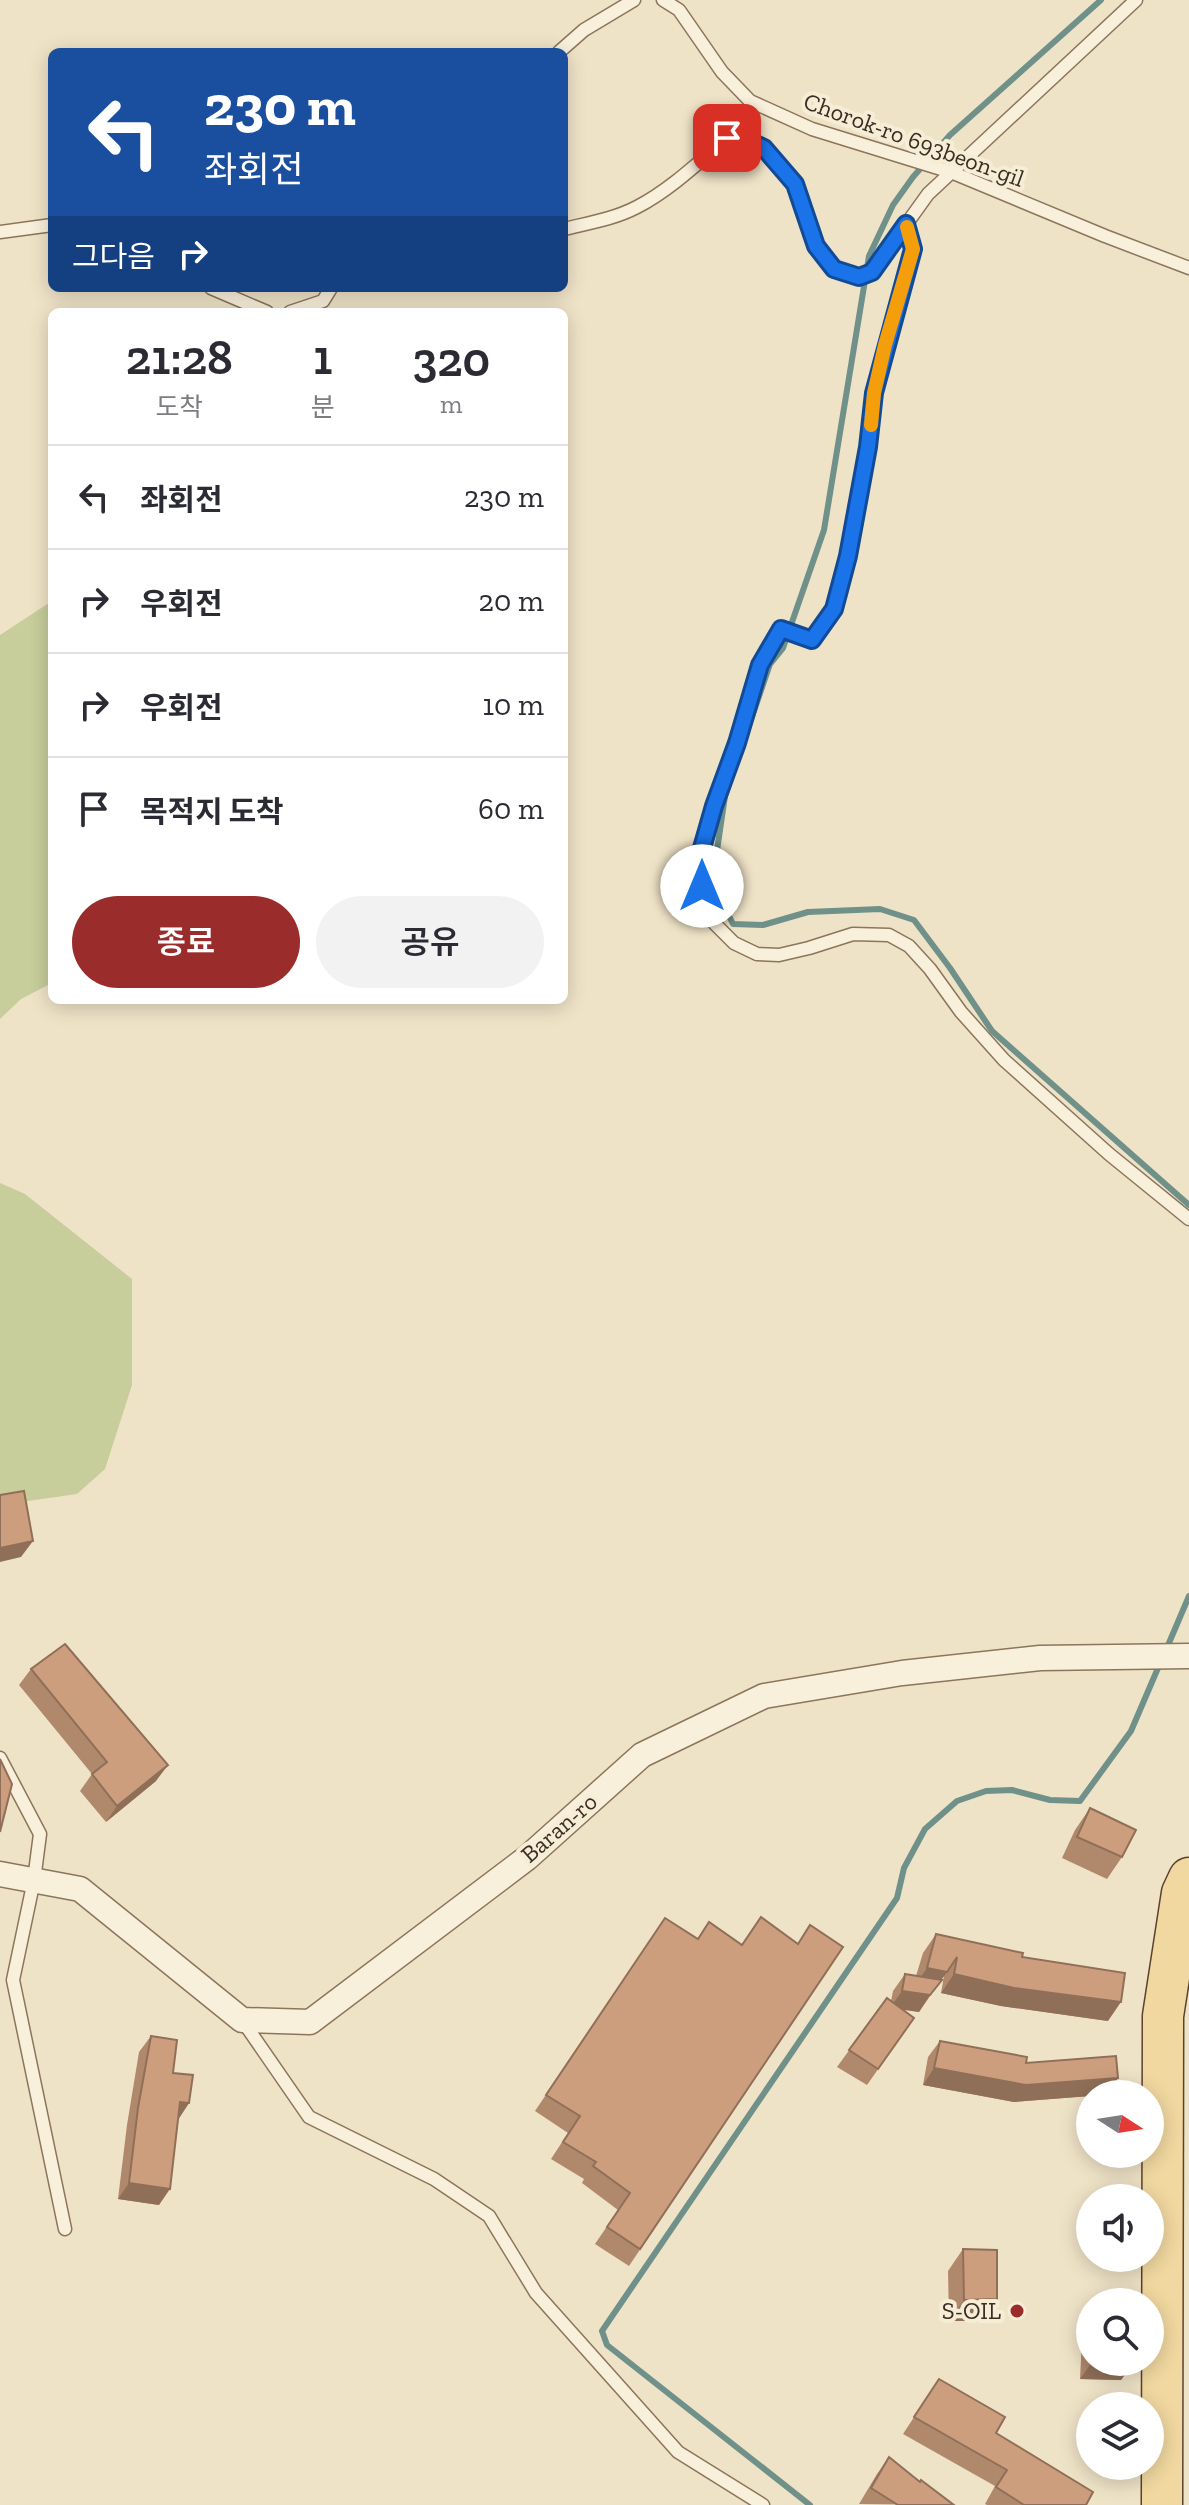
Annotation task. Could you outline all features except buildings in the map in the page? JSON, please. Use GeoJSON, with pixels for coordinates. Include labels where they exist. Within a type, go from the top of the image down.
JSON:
{"type":"FeatureCollection","features":[{"type":"Feature","properties":{"kind":"main road"},"geometry":{"type":"LineString","coordinates":[[1162,2505],[1163,2016],[1182,1893],[1189,1878]]}},
{"type":"Feature","properties":{"kind":"street","name":"Baran-ro"},"geometry":{"type":"LineString","coordinates":[[242,2020],[310,2022],[527,1858],[642,1755],[764,1696],[902,1673],[1040,1658],[1189,1656]]}},
{"type":"Feature","properties":{"kind":"street"},"geometry":{"type":"LineString","coordinates":[[0,1874],[80,1889],[242,2020]]}},
{"type":"Feature","properties":{"kind":"lane"},"geometry":{"type":"LineString","coordinates":[[564,48],[584,30],[634,0]]}},
{"type":"Feature","properties":{"kind":"lane","name":"Chorok-ro 693beon-gil"},"geometry":{"type":"LineString","coordinates":[[663,0],[679,10],[722,72],[750,101],[812,129],[951,172],[1189,268]]}},
{"type":"Feature","properties":{"kind":"lane"},"geometry":{"type":"LineString","coordinates":[[568,228],[607,220],[637,207],[687,173],[727,138],[747,140],[764,148],[795,184],[816,246],[834,269],[859,277],[872,272],[928,194],[1136,0]]}},
{"type":"Feature","properties":{"kind":"lane"},"geometry":{"type":"LineString","coordinates":[[906,224],[913,249],[874,393],[868,447],[848,556],[834,609],[812,640],[781,629],[760,665],[698,862],[702,886],[715,924],[734,943],[757,954],[779,955],[853,934],[889,935],[909,946],[1004,1060],[1109,1154],[1189,1219]]}},
{"type":"Feature","properties":{"kind":"lane"},"geometry":{"type":"LineString","coordinates":[[0,232],[48,226]]}},
{"type":"Feature","properties":{"kind":"lane"},"geometry":{"type":"LineString","coordinates":[[220,292],[258,308]]}},
{"type":"Feature","properties":{"kind":"lane"},"geometry":{"type":"LineString","coordinates":[[302,308],[323,301],[329,292]]}},
{"type":"Feature","properties":{"kind":"lane"},"geometry":{"type":"LineString","coordinates":[[0,1758],[40,1834],[34,1880],[13,1980],[65,2229]]}},
{"type":"Feature","properties":{"kind":"lane"},"geometry":{"type":"LineString","coordinates":[[242,2020],[309,2117],[434,2179],[489,2216],[536,2293],[678,2452],[763,2505]]}},
{"type":"Feature","properties":{"kind":"green space"},"geometry":{"type":"Polygon","coordinates":[[[48,604],[48,985],[21,999],[0,1019],[0,635],[48,604]]]}},
{"type":"Feature","properties":{"kind":"green space"},"geometry":{"type":"Polygon","coordinates":[[[0,1183],[25,1194],[132,1279],[132,1385],[105,1469],[77,1494],[0,1505],[0,1183]]]}},
{"type":"Feature","properties":{"kind":"waterway"},"geometry":{"type":"LineString","coordinates":[[1101,0],[950,135],[893,205],[869,256],[824,530],[783,648],[770,664],[725,796],[715,864],[726,910],[733,924],[763,925],[808,912],[880,909],[914,920],[992,1031],[1189,1205]]}},
{"type":"Feature","properties":{"kind":"waterway"},"geometry":{"type":"LineString","coordinates":[[1166,1650],[1189,1596]]}},
{"type":"Feature","properties":{"kind":"waterway"},"geometry":{"type":"LineString","coordinates":[[810,2505],[607,2345],[602,2331],[897,1898],[904,1868],[925,1829],[957,1801],[986,1791],[1012,1790],[1050,1800],[1080,1801],[1131,1731],[1161,1661]]}},
{"type":"Feature","properties":{"kind":"slow traffic"},"geometry":{"type":"LineString","coordinates":[[871,425],[874,393],[885,345],[913,249],[907,227]]}},
{"type":"Feature","properties":{"kind":"place","name":"S-OIL"},"geometry":{"type":"Point","coordinates":[1017,2311]}},
{"type":"Feature","properties":{"kind":"route"},"geometry":{"type":"LineString","coordinates":[[702,886],[698,862],[760,665],[781,629],[812,640],[834,609],[848,556],[868,447],[874,393],[913,249],[906,224],[872,272],[859,277],[834,269],[816,246],[795,184],[764,148],[747,140],[727,138]]}}]}
